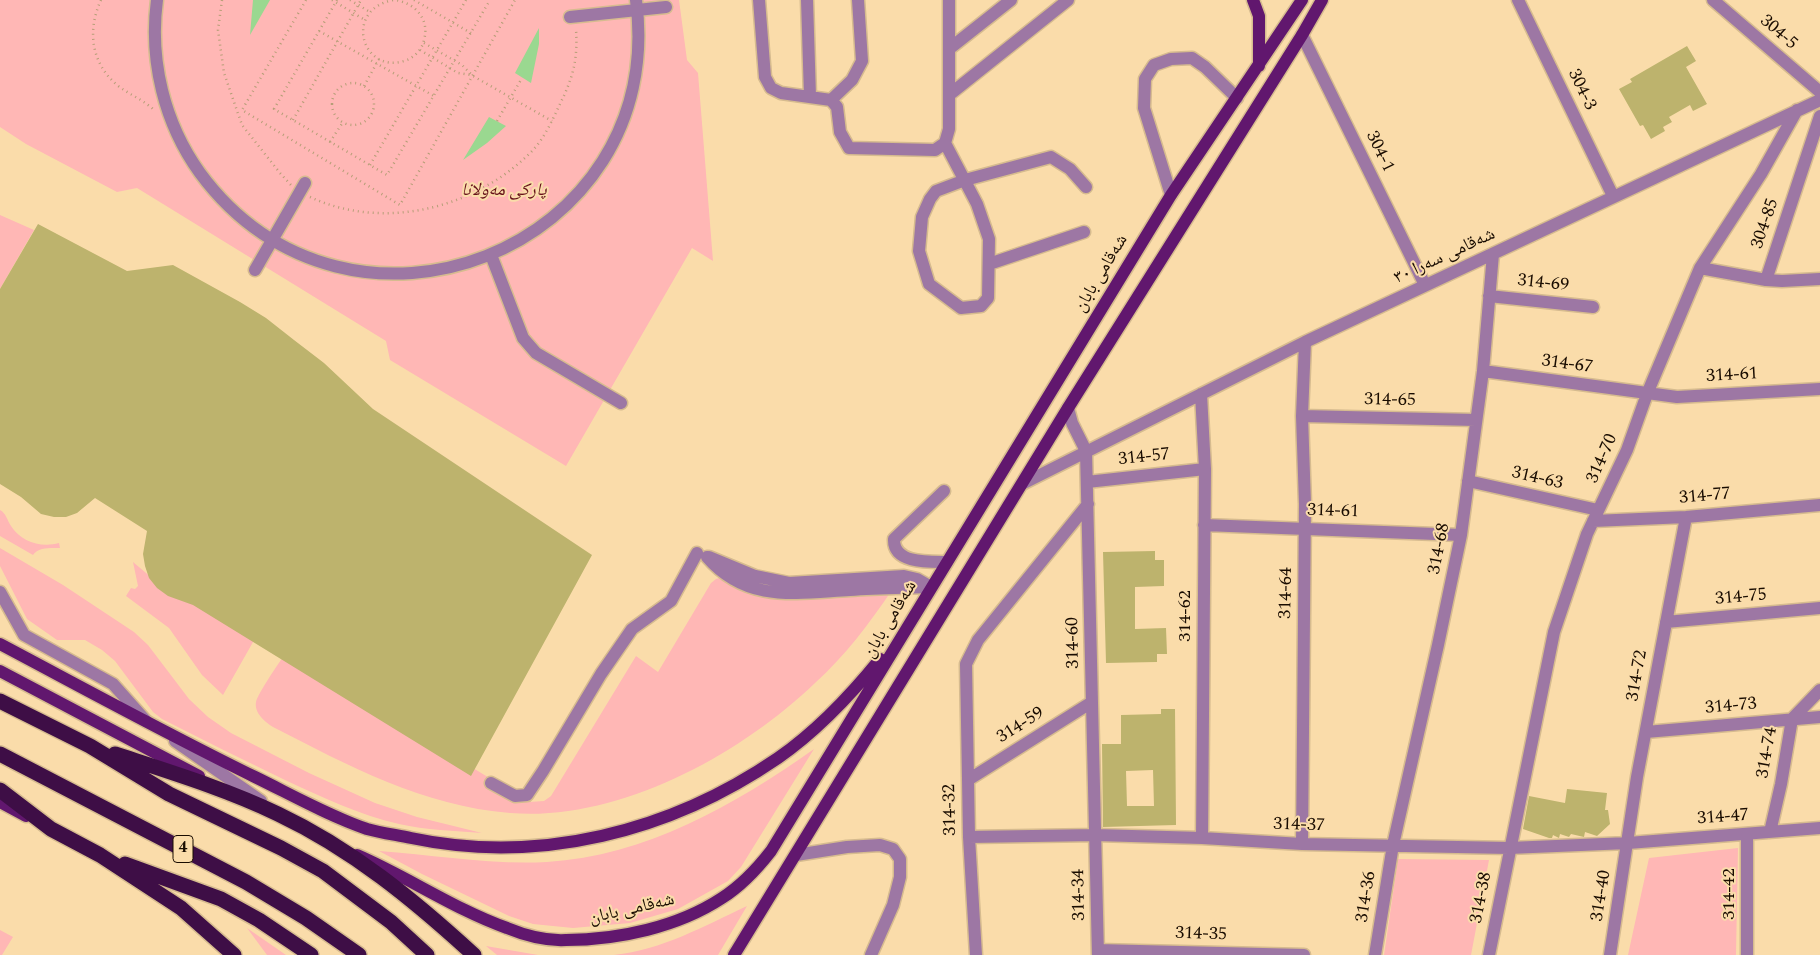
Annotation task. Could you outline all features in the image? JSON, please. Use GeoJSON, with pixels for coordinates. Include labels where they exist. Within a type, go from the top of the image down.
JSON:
{"type":"FeatureCollection","features":[{"type":"Feature","properties":{"kind":"highway"},"geometry":{"type":"LineString","coordinates":[[0,701],[90,746],[169,794],[281,848],[323,871],[391,922],[427,955]]}},
{"type":"Feature","properties":{"kind":"highway"},"geometry":{"type":"LineString","coordinates":[[90,746],[228,792],[279,814],[335,845],[392,884],[474,955]]}},
{"type":"Feature","properties":{"kind":"highway","name":"4"},"geometry":{"type":"LineString","coordinates":[[0,754],[246,882],[306,918],[359,955]]}},
{"type":"Feature","properties":{"kind":"highway"},"geometry":{"type":"LineString","coordinates":[[0,790],[51,829],[100,855],[180,908],[234,955]]}},
{"type":"Feature","properties":{"kind":"highway"},"geometry":{"type":"LineString","coordinates":[[100,855],[221,899],[259,920],[311,955]]}},
{"type":"Feature","properties":{"kind":"main road"},"geometry":{"type":"LineString","coordinates":[[1253,0],[1258,16],[1259,66]]}},
{"type":"Feature","properties":{"kind":"main road","name":"شەقامی بابان"},"geometry":{"type":"LineString","coordinates":[[335,845],[399,875],[463,911],[508,929],[564,940],[626,934],[660,925],[691,914],[734,890],[759,866],[771,851],[1171,195],[1302,0]]}},
{"type":"Feature","properties":{"kind":"main road"},"geometry":{"type":"LineString","coordinates":[[734,955],[1024,483],[1068,408],[1302,35],[1322,0]]}},
{"type":"Feature","properties":{"kind":"main road"},"geometry":{"type":"LineString","coordinates":[[946,564],[964,578]]}},
{"type":"Feature","properties":{"kind":"main road"},"geometry":{"type":"LineString","coordinates":[[931,588],[951,600]]}},
{"type":"Feature","properties":{"kind":"main road"},"geometry":{"type":"LineString","coordinates":[[0,644],[216,758],[315,807],[368,829],[422,841],[499,848],[554,846],[616,834],[695,806],[755,773],[779,757],[832,714],[860,684],[912,620]]}},
{"type":"Feature","properties":{"kind":"main road"},"geometry":{"type":"LineString","coordinates":[[0,671],[228,792]]}},
{"type":"Feature","properties":{"kind":"main road"},"geometry":{"type":"LineString","coordinates":[[0,802],[51,829]]}},
{"type":"Feature","properties":{"kind":"street"},"geometry":{"type":"LineString","coordinates":[[158,0],[154,23],[157,73],[171,121],[189,158],[214,192],[245,221],[273,240],[321,262],[365,272],[410,274],[455,267],[492,255],[538,229],[574,198],[603,161],[624,119],[636,73],[640,27],[637,5]]}},
{"type":"Feature","properties":{"kind":"street"},"geometry":{"type":"LineString","coordinates":[[759,0],[765,77],[771,88],[781,93],[831,100],[837,107],[840,132],[849,148],[935,150],[946,143],[950,129],[948,49],[950,1]]}},
{"type":"Feature","properties":{"kind":"street"},"geometry":{"type":"LineString","coordinates":[[807,0],[810,96]]}},
{"type":"Feature","properties":{"kind":"street"},"geometry":{"type":"LineString","coordinates":[[831,100],[852,80],[862,61],[858,0]]}},
{"type":"Feature","properties":{"kind":"street"},"geometry":{"type":"LineString","coordinates":[[948,49],[1011,0]]}},
{"type":"Feature","properties":{"kind":"street"},"geometry":{"type":"LineString","coordinates":[[949,95],[1068,0]]}},
{"type":"Feature","properties":{"kind":"street","name":"304-3"},"geometry":{"type":"LineString","coordinates":[[1518,0],[1613,196]]}},
{"type":"Feature","properties":{"kind":"street","name":"304-5"},"geometry":{"type":"LineString","coordinates":[[1722,3],[1820,92]]}},
{"type":"Feature","properties":{"kind":"street"},"geometry":{"type":"LineString","coordinates":[[570,17],[637,5],[666,7]]}},
{"type":"Feature","properties":{"kind":"street","name":"304-1"},"geometry":{"type":"LineString","coordinates":[[1302,35],[1425,285]]}},
{"type":"Feature","properties":{"kind":"street"},"geometry":{"type":"LineString","coordinates":[[1171,195],[1144,108],[1145,78],[1154,65],[1171,58],[1192,58],[1205,67],[1237,98]]}},
{"type":"Feature","properties":{"kind":"street","name":"شەقامی سەرا ٣٠"},"geometry":{"type":"LineString","coordinates":[[1024,483],[1305,342],[1820,100]]}},
{"type":"Feature","properties":{"kind":"street","name":"314-70"},"geometry":{"type":"LineString","coordinates":[[1509,848],[1554,632],[1587,534],[1627,450],[1647,394],[1700,268],[1761,174],[1797,110]]}},
{"type":"Feature","properties":{"kind":"street","name":"304-85"},"geometry":{"type":"LineString","coordinates":[[1766,280],[1820,116]]}},
{"type":"Feature","properties":{"kind":"street"},"geometry":{"type":"LineString","coordinates":[[946,143],[965,180],[977,204],[989,239],[988,298],[981,306],[961,308],[929,284],[919,251],[922,217],[930,199],[936,192],[965,180],[1051,157],[1070,169],[1086,187]]}},
{"type":"Feature","properties":{"kind":"street"},"geometry":{"type":"LineString","coordinates":[[255,270],[303,188]]}},
{"type":"Feature","properties":{"kind":"street"},"geometry":{"type":"LineString","coordinates":[[989,264],[1084,232]]}},
{"type":"Feature","properties":{"kind":"street","name":"314-68"},"geometry":{"type":"LineString","coordinates":[[1392,845],[1438,646],[1461,535],[1482,371],[1493,254]]}},
{"type":"Feature","properties":{"kind":"street"},"geometry":{"type":"LineString","coordinates":[[492,255],[523,338],[528,345],[536,353],[621,403]]}},
{"type":"Feature","properties":{"kind":"street"},"geometry":{"type":"LineString","coordinates":[[1700,268],[1766,280],[1820,279]]}},
{"type":"Feature","properties":{"kind":"street","name":"314-69"},"geometry":{"type":"LineString","coordinates":[[1490,296],[1593,307]]}},
{"type":"Feature","properties":{"kind":"street","name":"314-64"},"geometry":{"type":"LineString","coordinates":[[1302,844],[1305,528],[1302,416],[1305,342]]}},
{"type":"Feature","properties":{"kind":"street","name":"314-67"},"geometry":{"type":"LineString","coordinates":[[1482,371],[1647,394]]}},
{"type":"Feature","properties":{"kind":"street","name":"314-61"},"geometry":{"type":"LineString","coordinates":[[1647,394],[1677,397],[1820,389]]}},
{"type":"Feature","properties":{"kind":"street","name":"314-62"},"geometry":{"type":"LineString","coordinates":[[1201,394],[1205,469],[1202,838]]}},
{"type":"Feature","properties":{"kind":"street"},"geometry":{"type":"LineString","coordinates":[[1068,408],[1078,438],[1086,451]]}},
{"type":"Feature","properties":{"kind":"street","name":"314-65"},"geometry":{"type":"LineString","coordinates":[[1302,416],[1476,420]]}},
{"type":"Feature","properties":{"kind":"street","name":"314-60"},"geometry":{"type":"LineString","coordinates":[[1086,451],[1096,835]]}},
{"type":"Feature","properties":{"kind":"street","name":"314-57"},"geometry":{"type":"LineString","coordinates":[[1087,482],[1205,469]]}},
{"type":"Feature","properties":{"kind":"street","name":"314-63"},"geometry":{"type":"LineString","coordinates":[[1468,481],[1596,515]]}},
{"type":"Feature","properties":{"kind":"street"},"geometry":{"type":"LineString","coordinates":[[944,491],[894,539],[894,544],[895,549],[912,560],[946,564]]}},
{"type":"Feature","properties":{"kind":"street","name":"314-32"},"geometry":{"type":"LineString","coordinates":[[976,955],[969,837],[966,664],[978,640],[1088,504]]}},
{"type":"Feature","properties":{"kind":"street","name":"314-77"},"geometry":{"type":"LineString","coordinates":[[1596,515],[1686,516],[1820,505]]}},
{"type":"Feature","properties":{"kind":"street","name":"314-72"},"geometry":{"type":"LineString","coordinates":[[1628,843],[1637,777],[1686,516]]}},
{"type":"Feature","properties":{"kind":"street","name":"314-61"},"geometry":{"type":"LineString","coordinates":[[1204,525],[1461,535]]}},
{"type":"Feature","properties":{"kind":"street"},"geometry":{"type":"LineString","coordinates":[[491,783],[516,796],[527,795],[601,674],[632,628],[671,601],[698,553]]}},
{"type":"Feature","properties":{"kind":"street"},"geometry":{"type":"LineString","coordinates":[[707,557],[755,576],[778,582],[800,583],[904,576],[917,578],[931,588],[880,588],[796,594],[773,593],[749,587],[723,574],[707,557]]}},
{"type":"Feature","properties":{"kind":"street"},"geometry":{"type":"LineString","coordinates":[[0,592],[24,635],[113,684],[146,721],[279,814]]}},
{"type":"Feature","properties":{"kind":"street","name":"314-75"},"geometry":{"type":"LineString","coordinates":[[1666,622],[1820,608]]}},
{"type":"Feature","properties":{"kind":"street","name":"314-74"},"geometry":{"type":"LineString","coordinates":[[1770,832],[1781,784],[1792,720],[1820,690]]}},
{"type":"Feature","properties":{"kind":"street","name":"314-59"},"geometry":{"type":"LineString","coordinates":[[968,780],[1092,702]]}},
{"type":"Feature","properties":{"kind":"street","name":"314-73"},"geometry":{"type":"LineString","coordinates":[[1646,732],[1820,717]]}},
{"type":"Feature","properties":{"kind":"street","name":"314-47"},"geometry":{"type":"LineString","coordinates":[[1628,843],[1820,828]]}},
{"type":"Feature","properties":{"kind":"street","name":"314-42"},"geometry":{"type":"LineString","coordinates":[[1747,834],[1747,955]]}},
{"type":"Feature","properties":{"kind":"street","name":"314-37"},"geometry":{"type":"LineString","coordinates":[[969,837],[1096,835],[1202,838],[1302,844],[1509,848],[1628,843]]}},
{"type":"Feature","properties":{"kind":"street","name":"314-34"},"geometry":{"type":"LineString","coordinates":[[1096,835],[1098,952]]}},
{"type":"Feature","properties":{"kind":"street","name":"314-40"},"geometry":{"type":"LineString","coordinates":[[1610,955],[1628,843]]}},
{"type":"Feature","properties":{"kind":"street"},"geometry":{"type":"LineString","coordinates":[[796,855],[847,847],[880,845],[893,849],[900,859],[900,877],[893,905],[871,955]]}},
{"type":"Feature","properties":{"kind":"street","name":"314-36"},"geometry":{"type":"LineString","coordinates":[[1375,955],[1392,845]]}},
{"type":"Feature","properties":{"kind":"street","name":"314-38"},"geometry":{"type":"LineString","coordinates":[[1489,955],[1509,848]]}},
{"type":"Feature","properties":{"kind":"street","name":"314-35"},"geometry":{"type":"LineString","coordinates":[[1098,952],[1304,955]]}},
{"type":"Feature","properties":{"kind":"path"},"geometry":{"type":"LineString","coordinates":[[101,0],[94,14],[93,31],[94,45],[103,69],[118,86],[141,99],[171,121]]}},
{"type":"Feature","properties":{"kind":"path"},"geometry":{"type":"LineString","coordinates":[[222,0],[218,30],[224,73],[242,125],[280,173],[317,200],[346,209],[389,214],[428,210],[465,197],[498,179],[530,154],[548,129],[574,69],[577,48]]}},
{"type":"Feature","properties":{"kind":"path"},"geometry":{"type":"LineString","coordinates":[[237,112],[242,110],[306,0]]}},
{"type":"Feature","properties":{"kind":"path"},"geometry":{"type":"LineString","coordinates":[[332,0],[365,20]]}},
{"type":"Feature","properties":{"kind":"path"},"geometry":{"type":"LineString","coordinates":[[350,0],[370,12]]}},
{"type":"Feature","properties":{"kind":"path"},"geometry":{"type":"LineString","coordinates":[[293,120],[362,0]]}},
{"type":"Feature","properties":{"kind":"path"},"geometry":{"type":"LineString","coordinates":[[394,0],[409,4],[421,15],[425,24],[426,35],[420,50],[409,60],[399,63],[379,60],[365,45],[363,35],[365,20],[374,7],[383,2],[394,0]]}},
{"type":"Feature","properties":{"kind":"path"},"geometry":{"type":"LineString","coordinates":[[409,4],[413,0],[470,33]]}},
{"type":"Feature","properties":{"kind":"path"},"geometry":{"type":"LineString","coordinates":[[370,165],[466,0]]}},
{"type":"Feature","properties":{"kind":"path"},"geometry":{"type":"LineString","coordinates":[[336,1],[274,109],[387,175],[490,0]]}},
{"type":"Feature","properties":{"kind":"path"},"geometry":{"type":"LineString","coordinates":[[401,213],[400,205],[515,0]]}},
{"type":"Feature","properties":{"kind":"path"},"geometry":{"type":"LineString","coordinates":[[319,31],[434,96]]}},
{"type":"Feature","properties":{"kind":"path"},"geometry":{"type":"LineString","coordinates":[[424,43],[455,60],[473,76],[552,122]]}},
{"type":"Feature","properties":{"kind":"path"},"geometry":{"type":"LineString","coordinates":[[420,50],[458,73],[473,76]]}},
{"type":"Feature","properties":{"kind":"path"},"geometry":{"type":"LineString","coordinates":[[364,86],[379,60]]}},
{"type":"Feature","properties":{"kind":"path"},"geometry":{"type":"LineString","coordinates":[[497,121],[522,78]]}},
{"type":"Feature","properties":{"kind":"path"},"geometry":{"type":"LineString","coordinates":[[354,83],[364,86],[374,101],[371,114],[362,123],[349,124],[343,122],[338,118],[332,106],[335,93],[346,84],[354,83]]}},
{"type":"Feature","properties":{"kind":"path"},"geometry":{"type":"LineString","coordinates":[[242,110],[400,205]]}},
{"type":"Feature","properties":{"kind":"path"},"geometry":{"type":"LineString","coordinates":[[330,142],[343,122]]}},
{"type":"Feature","properties":{"kind":"green space","name":"پارکی مەولانا"},"geometry":{"type":"Polygon","coordinates":[[[0,0],[679,0],[687,60],[698,73],[713,261],[692,248],[566,466],[390,360],[386,341],[137,188],[117,192],[26,144],[0,127],[0,0]]]}},
{"type":"Feature","properties":{"kind":"green space"},"geometry":{"type":"Polygon","coordinates":[[[0,215],[34,230],[0,289],[0,215]]]}},
{"type":"Feature","properties":{"kind":"green space"},"geometry":{"type":"Polygon","coordinates":[[[0,510],[15,532],[26,540],[45,545],[59,543],[60,548],[41,549],[33,555],[0,536],[0,510]]]}},
{"type":"Feature","properties":{"kind":"green space"},"geometry":{"type":"Polygon","coordinates":[[[0,548],[63,585],[134,632],[148,645],[189,699],[208,717],[231,733],[309,773],[375,803],[417,817],[482,833],[409,826],[355,811],[285,780],[162,719],[153,712],[115,661],[102,650],[85,640],[57,640],[27,619],[0,566],[0,548]]]}},
{"type":"Feature","properties":{"kind":"green space"},"geometry":{"type":"Polygon","coordinates":[[[133,562],[171,594],[257,635],[223,695],[202,675],[169,628],[126,596],[131,588],[135,589],[138,586],[133,562]]]}},
{"type":"Feature","properties":{"kind":"green space"},"geometry":{"type":"Polygon","coordinates":[[[722,577],[892,590],[836,662],[784,710],[750,735],[713,759],[674,779],[633,795],[592,807],[551,813],[510,813],[478,809],[447,802],[417,793],[358,770],[273,727],[264,720],[257,710],[256,702],[258,698],[285,654],[529,802],[544,801],[551,796],[636,656],[658,672],[711,583],[722,577]]]}},
{"type":"Feature","properties":{"kind":"green space"},"geometry":{"type":"Polygon","coordinates":[[[814,749],[741,867],[728,881],[678,909],[630,923],[573,928],[533,924],[509,916],[379,851],[526,863],[583,858],[619,850],[688,824],[721,808],[784,770],[814,749]]]}},
{"type":"Feature","properties":{"kind":"green space"},"geometry":{"type":"Polygon","coordinates":[[[1738,848],[1736,955],[1628,955],[1649,858],[1738,848]]]}},
{"type":"Feature","properties":{"kind":"green space"},"geometry":{"type":"Polygon","coordinates":[[[1398,859],[1489,860],[1471,955],[1384,955],[1398,859]]]}},
{"type":"Feature","properties":{"kind":"green space"},"geometry":{"type":"Polygon","coordinates":[[[747,906],[718,955],[614,955],[666,943],[747,906]]]}},
{"type":"Feature","properties":{"kind":"green space"},"geometry":{"type":"Polygon","coordinates":[[[247,928],[286,955],[267,955],[247,928]]]}},
{"type":"Feature","properties":{"kind":"green space"},"geometry":{"type":"Polygon","coordinates":[[[0,930],[13,937],[2,955],[0,955],[0,930]]]}},
{"type":"Feature","properties":{"kind":"green space"},"geometry":{"type":"Polygon","coordinates":[[[486,946],[538,955],[497,955],[486,946]]]}},
{"type":"Feature","properties":{"kind":"shaded area"},"geometry":{"type":"Polygon","coordinates":[[[253,0],[270,0],[250,35],[253,0]]]}},
{"type":"Feature","properties":{"kind":"shaded area"},"geometry":{"type":"Polygon","coordinates":[[[539,28],[539,44],[531,83],[515,73],[539,28]]]}},
{"type":"Feature","properties":{"kind":"shaded area"},"geometry":{"type":"Polygon","coordinates":[[[489,117],[506,126],[487,143],[463,160],[489,117]]]}},
{"type":"Feature","properties":{"kind":"building"},"geometry":{"type":"Polygon","coordinates":[[[1687,46],[1696,61],[1686,67],[1707,104],[1693,111],[1690,105],[1669,117],[1672,122],[1663,127],[1665,131],[1651,139],[1643,125],[1640,126],[1619,89],[1632,82],[1630,79],[1687,46]]]}},
{"type":"Feature","properties":{"kind":"building"},"geometry":{"type":"Polygon","coordinates":[[[38,224],[127,271],[173,265],[240,302],[266,318],[324,363],[373,409],[592,555],[471,776],[193,605],[168,596],[157,588],[149,578],[145,566],[143,554],[147,531],[95,498],[77,513],[66,517],[54,517],[41,514],[21,497],[0,484],[0,289],[38,224]]]}},
{"type":"Feature","properties":{"kind":"building"},"geometry":{"type":"Polygon","coordinates":[[[1155,551],[1155,560],[1164,560],[1164,586],[1135,587],[1135,629],[1166,628],[1167,654],[1157,654],[1157,662],[1106,663],[1103,552],[1155,551]]]}},
{"type":"Feature","properties":{"kind":"building"},"geometry":{"type":"Polygon","coordinates":[[[1161,709],[1175,709],[1176,825],[1103,827],[1102,744],[1121,744],[1121,715],[1161,714],[1161,709]],[[1153,770],[1126,771],[1127,806],[1154,806],[1153,770]]]}},
{"type":"Feature","properties":{"kind":"building"},"geometry":{"type":"Polygon","coordinates":[[[1567,789],[1607,793],[1605,810],[1608,810],[1610,824],[1597,836],[1585,832],[1584,837],[1571,834],[1569,837],[1560,834],[1559,838],[1553,835],[1552,838],[1549,838],[1523,829],[1529,796],[1565,803],[1567,789]]]}}]}
